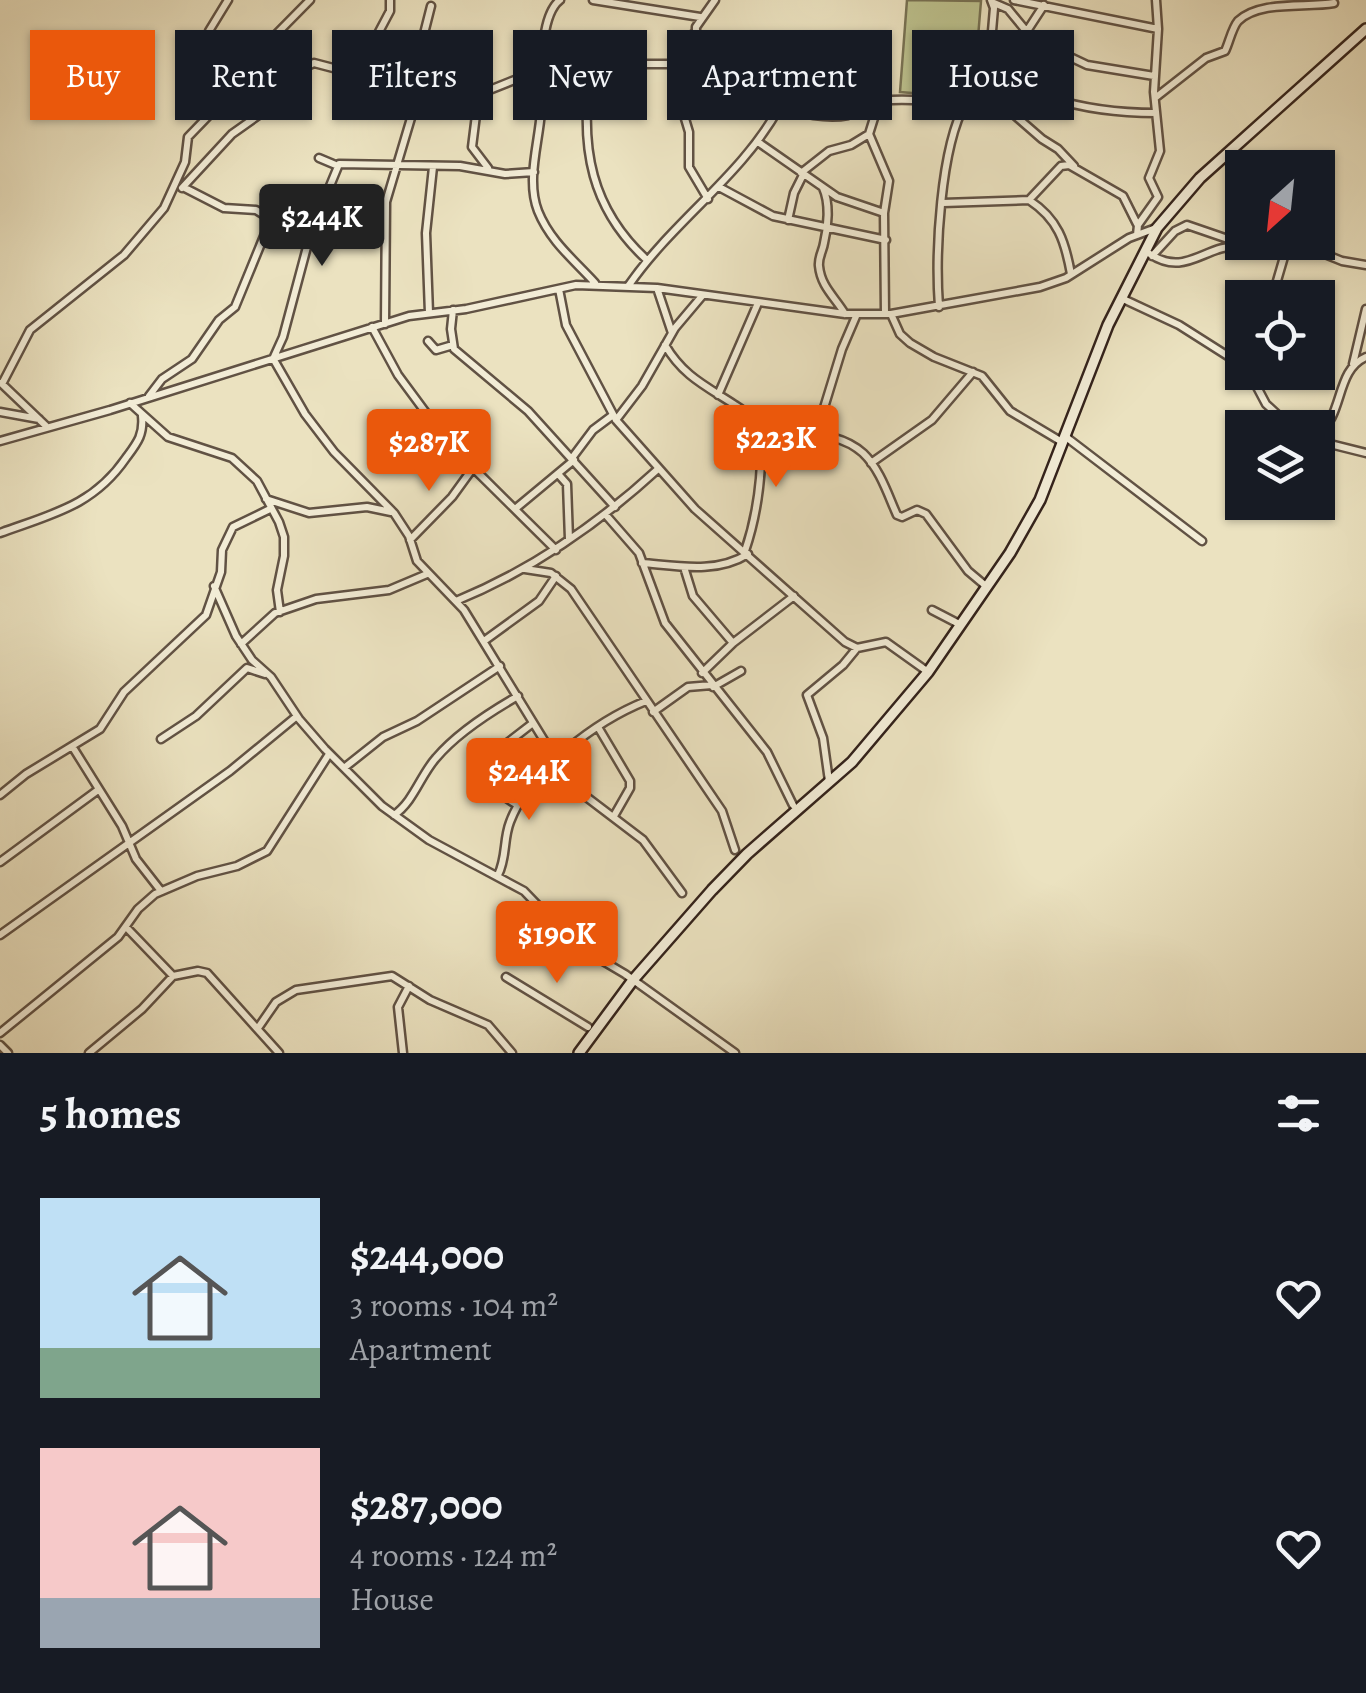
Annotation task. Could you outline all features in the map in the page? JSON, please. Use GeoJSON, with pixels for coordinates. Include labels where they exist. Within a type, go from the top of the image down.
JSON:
{"type":"FeatureCollection","features":[{"type":"Feature","properties":{"kind":"main road"},"geometry":{"type":"LineString","coordinates":[[579,1053],[633,980],[742,859],[852,762],[928,672],[1010,553],[1040,500],[1121,298],[1148,253],[1157,228],[1200,178],[1366,29]]}},
{"type":"Feature","properties":{"kind":"street"},"geometry":{"type":"LineString","coordinates":[[210,30],[228,0]]}},
{"type":"Feature","properties":{"kind":"street"},"geometry":{"type":"LineString","coordinates":[[280,30],[310,0]]}},
{"type":"Feature","properties":{"kind":"street"},"geometry":{"type":"LineString","coordinates":[[380,30],[390,10],[390,0]]}},
{"type":"Feature","properties":{"kind":"street"},"geometry":{"type":"LineString","coordinates":[[560,0],[551,10],[540,64],[534,197],[539,214],[570,260],[596,284]]}},
{"type":"Feature","properties":{"kind":"street"},"geometry":{"type":"LineString","coordinates":[[592,0],[701,17]]}},
{"type":"Feature","properties":{"kind":"street"},"geometry":{"type":"LineString","coordinates":[[695,30],[715,0]]}},
{"type":"Feature","properties":{"kind":"street"},"geometry":{"type":"LineString","coordinates":[[1014,0],[1158,29]]}},
{"type":"Feature","properties":{"kind":"street"},"geometry":{"type":"LineString","coordinates":[[1137,234],[1138,225],[1158,197],[1150,178],[1160,150],[1154,76],[1156,0]]}},
{"type":"Feature","properties":{"kind":"street"},"geometry":{"type":"LineString","coordinates":[[990,30],[992,2],[1008,9],[1025,30]]}},
{"type":"Feature","properties":{"kind":"street"},"geometry":{"type":"LineString","coordinates":[[1155,98],[1206,58],[1225,51],[1236,24],[1243,18],[1283,4],[1334,3]]}},
{"type":"Feature","properties":{"kind":"street"},"geometry":{"type":"LineString","coordinates":[[1028,30],[1044,5]]}},
{"type":"Feature","properties":{"kind":"street"},"geometry":{"type":"LineString","coordinates":[[425,30],[431,6]]}},
{"type":"Feature","properties":{"kind":"street"},"geometry":{"type":"LineString","coordinates":[[1074,59],[1087,65],[1154,76]]}},
{"type":"Feature","properties":{"kind":"street"},"geometry":{"type":"LineString","coordinates":[[47,427],[1,383],[30,330],[124,255],[169,200],[232,134],[270,107],[304,68],[314,62],[332,67]]}},
{"type":"Feature","properties":{"kind":"street"},"geometry":{"type":"LineString","coordinates":[[647,260],[622,231],[592,178],[586,122],[590,75],[602,64],[667,64]]}},
{"type":"Feature","properties":{"kind":"street"},"geometry":{"type":"LineString","coordinates":[[1074,104],[1156,114]]}},
{"type":"Feature","properties":{"kind":"street"},"geometry":{"type":"LineString","coordinates":[[169,200],[186,162],[188,137],[204,120]]}},
{"type":"Feature","properties":{"kind":"street"},"geometry":{"type":"LineString","coordinates":[[385,324],[386,202],[411,120]]}},
{"type":"Feature","properties":{"kind":"street"},"geometry":{"type":"LineString","coordinates":[[475,120],[472,147],[492,171]]}},
{"type":"Feature","properties":{"kind":"street"},"geometry":{"type":"LineString","coordinates":[[687,120],[688,166],[708,199]]}},
{"type":"Feature","properties":{"kind":"street"},"geometry":{"type":"LineString","coordinates":[[628,286],[647,260],[758,142],[771,120]]}},
{"type":"Feature","properties":{"kind":"street"},"geometry":{"type":"LineString","coordinates":[[788,220],[802,174],[829,151],[852,146],[869,134],[873,120]]}},
{"type":"Feature","properties":{"kind":"street"},"geometry":{"type":"LineString","coordinates":[[939,307],[937,255],[958,120]]}},
{"type":"Feature","properties":{"kind":"street"},"geometry":{"type":"LineString","coordinates":[[1024,120],[1074,167],[1123,196],[1138,225]]}},
{"type":"Feature","properties":{"kind":"street"},"geometry":{"type":"LineString","coordinates":[[869,134],[890,181],[884,212],[888,314],[900,334],[934,358],[974,372],[996,390],[1010,411],[1064,440],[1202,541]]}},
{"type":"Feature","properties":{"kind":"street"},"geometry":{"type":"LineString","coordinates":[[758,142],[838,196],[884,212]]}},
{"type":"Feature","properties":{"kind":"street"},"geometry":{"type":"LineString","coordinates":[[320,158],[338,166],[349,162],[372,167],[460,166],[534,172]]}},
{"type":"Feature","properties":{"kind":"street"},"geometry":{"type":"LineString","coordinates":[[273,360],[283,337],[311,232],[329,196],[338,166]]}},
{"type":"Feature","properties":{"kind":"street"},"geometry":{"type":"LineString","coordinates":[[943,203],[1029,200],[1062,166],[1074,167]]}},
{"type":"Feature","properties":{"kind":"street"},"geometry":{"type":"LineString","coordinates":[[428,314],[426,232],[433,168]]}},
{"type":"Feature","properties":{"kind":"street"},"geometry":{"type":"LineString","coordinates":[[148,397],[162,379],[192,359],[219,320],[235,306],[269,224],[269,218],[262,212],[224,208],[184,186]]}},
{"type":"Feature","properties":{"kind":"street"},"geometry":{"type":"LineString","coordinates":[[719,187],[764,212],[788,220],[886,240]]}},
{"type":"Feature","properties":{"kind":"street"},"geometry":{"type":"LineString","coordinates":[[823,187],[827,197],[820,273],[829,295],[845,314]]}},
{"type":"Feature","properties":{"kind":"street"},"geometry":{"type":"LineString","coordinates":[[1029,200],[1057,226],[1071,274]]}},
{"type":"Feature","properties":{"kind":"street"},"geometry":{"type":"LineString","coordinates":[[1225,238],[1186,225],[1148,253],[1166,262],[1188,263],[1216,248],[1225,248]]}},
{"type":"Feature","properties":{"kind":"street"},"geometry":{"type":"LineString","coordinates":[[0,441],[385,324],[560,289],[596,284],[657,288],[845,314],[888,314],[1040,287],[1071,274],[1137,234],[1157,228]]}},
{"type":"Feature","properties":{"kind":"street"},"geometry":{"type":"LineString","coordinates":[[1335,258],[1366,265]]}},
{"type":"Feature","properties":{"kind":"street"},"geometry":{"type":"LineString","coordinates":[[657,288],[672,334]]}},
{"type":"Feature","properties":{"kind":"street"},"geometry":{"type":"LineString","coordinates":[[560,289],[566,324],[614,418],[695,509],[841,638],[858,648]]}},
{"type":"Feature","properties":{"kind":"street"},"geometry":{"type":"LineString","coordinates":[[514,509],[573,459],[593,430],[614,418],[642,386],[665,344],[702,296]]}},
{"type":"Feature","properties":{"kind":"street"},"geometry":{"type":"LineString","coordinates":[[1121,298],[1179,325],[1225,354]]}},
{"type":"Feature","properties":{"kind":"street"},"geometry":{"type":"LineString","coordinates":[[718,394],[758,302]]}},
{"type":"Feature","properties":{"kind":"street"},"geometry":{"type":"LineString","coordinates":[[1334,410],[1353,364],[1366,309]]}},
{"type":"Feature","properties":{"kind":"street"},"geometry":{"type":"LineString","coordinates":[[453,310],[454,345],[466,360],[528,411],[616,507]]}},
{"type":"Feature","properties":{"kind":"street"},"geometry":{"type":"LineString","coordinates":[[804,431],[822,412],[857,314]]}},
{"type":"Feature","properties":{"kind":"street"},"geometry":{"type":"LineString","coordinates":[[372,328],[398,374],[449,444],[556,550]]}},
{"type":"Feature","properties":{"kind":"street"},"geometry":{"type":"LineString","coordinates":[[428,341],[436,350],[454,345]]}},
{"type":"Feature","properties":{"kind":"street"},"geometry":{"type":"LineString","coordinates":[[665,344],[684,372],[761,424],[846,442],[862,452],[897,515],[902,517],[917,510],[926,514],[968,570],[987,587]]}},
{"type":"Feature","properties":{"kind":"street"},"geometry":{"type":"LineString","coordinates":[[1353,364],[1366,358]]}},
{"type":"Feature","properties":{"kind":"street"},"geometry":{"type":"LineString","coordinates":[[273,360],[305,414],[334,452],[394,512],[417,561],[456,600],[572,786],[643,840],[682,893]]}},
{"type":"Feature","properties":{"kind":"street"},"geometry":{"type":"LineString","coordinates":[[871,463],[932,420],[974,372]]}},
{"type":"Feature","properties":{"kind":"street"},"geometry":{"type":"LineString","coordinates":[[130,403],[168,437],[211,449],[238,462],[256,481],[284,538],[277,590],[280,612]]}},
{"type":"Feature","properties":{"kind":"street"},"geometry":{"type":"LineString","coordinates":[[0,412],[40,419]]}},
{"type":"Feature","properties":{"kind":"street"},"geometry":{"type":"LineString","coordinates":[[0,534],[85,501],[97,492],[112,478],[140,438],[144,430],[142,415]]}},
{"type":"Feature","properties":{"kind":"street"},"geometry":{"type":"LineString","coordinates":[[642,563],[726,565],[746,552],[755,519],[762,460],[761,424]]}},
{"type":"Feature","properties":{"kind":"street"},"geometry":{"type":"LineString","coordinates":[[1335,443],[1366,453]]}},
{"type":"Feature","properties":{"kind":"street"},"geometry":{"type":"LineString","coordinates":[[410,540],[452,497],[473,468]]}},
{"type":"Feature","properties":{"kind":"street"},"geometry":{"type":"LineString","coordinates":[[456,600],[526,569],[556,550],[616,507],[658,469]]}},
{"type":"Feature","properties":{"kind":"street"},"geometry":{"type":"LineString","coordinates":[[558,474],[567,484],[569,540]]}},
{"type":"Feature","properties":{"kind":"street"},"geometry":{"type":"LineString","coordinates":[[265,499],[309,513],[367,507],[394,512]]}},
{"type":"Feature","properties":{"kind":"street"},"geometry":{"type":"LineString","coordinates":[[0,795],[26,774],[100,729],[127,689],[206,615],[221,572],[222,550],[233,528],[270,509]]}},
{"type":"Feature","properties":{"kind":"street"},"geometry":{"type":"LineString","coordinates":[[606,514],[632,543],[664,624],[767,752],[793,805]]}},
{"type":"Feature","properties":{"kind":"street"},"geometry":{"type":"LineString","coordinates":[[684,567],[693,596],[733,643]]}},
{"type":"Feature","properties":{"kind":"street"},"geometry":{"type":"LineString","coordinates":[[526,569],[544,570],[571,590],[722,811],[734,850]]}},
{"type":"Feature","properties":{"kind":"street"},"geometry":{"type":"LineString","coordinates":[[241,644],[280,612],[316,599],[389,590],[428,574]]}},
{"type":"Feature","properties":{"kind":"street"},"geometry":{"type":"LineString","coordinates":[[484,641],[539,601],[556,576]]}},
{"type":"Feature","properties":{"kind":"street"},"geometry":{"type":"LineString","coordinates":[[214,586],[241,644],[271,677],[296,716],[329,754],[394,815],[429,840],[524,891],[576,945],[633,980],[735,1053]]}},
{"type":"Feature","properties":{"kind":"street"},"geometry":{"type":"LineString","coordinates":[[653,712],[794,596]]}},
{"type":"Feature","properties":{"kind":"street"},"geometry":{"type":"LineString","coordinates":[[932,610],[961,625]]}},
{"type":"Feature","properties":{"kind":"street"},"geometry":{"type":"LineString","coordinates":[[829,782],[823,738],[807,695],[858,648],[886,642],[928,672]]}},
{"type":"Feature","properties":{"kind":"street"},"geometry":{"type":"LineString","coordinates":[[161,739],[196,716],[250,666],[271,677]]}},
{"type":"Feature","properties":{"kind":"street"},"geometry":{"type":"LineString","coordinates":[[344,768],[383,737],[417,721],[500,666]]}},
{"type":"Feature","properties":{"kind":"street"},"geometry":{"type":"LineString","coordinates":[[688,687],[712,686],[741,671]]}},
{"type":"Feature","properties":{"kind":"street"},"geometry":{"type":"LineString","coordinates":[[394,815],[447,746],[518,696]]}},
{"type":"Feature","properties":{"kind":"street"},"geometry":{"type":"LineString","coordinates":[[498,874],[506,853],[508,828],[534,782],[598,727],[646,701]]}},
{"type":"Feature","properties":{"kind":"street"},"geometry":{"type":"LineString","coordinates":[[0,935],[230,770],[296,716]]}},
{"type":"Feature","properties":{"kind":"street"},"geometry":{"type":"LineString","coordinates":[[518,806],[497,790],[484,761],[532,724]]}},
{"type":"Feature","properties":{"kind":"street"},"geometry":{"type":"LineString","coordinates":[[598,727],[630,781],[614,816]]}},
{"type":"Feature","properties":{"kind":"street"},"geometry":{"type":"LineString","coordinates":[[72,746],[136,859],[161,891]]}},
{"type":"Feature","properties":{"kind":"street"},"geometry":{"type":"LineString","coordinates":[[0,1032],[126,928],[142,905],[161,891],[196,876],[237,866],[267,850],[329,754]]}},
{"type":"Feature","properties":{"kind":"street"},"geometry":{"type":"LineString","coordinates":[[0,862],[98,790]]}},
{"type":"Feature","properties":{"kind":"street"},"geometry":{"type":"LineString","coordinates":[[126,928],[173,976]]}},
{"type":"Feature","properties":{"kind":"street"},"geometry":{"type":"LineString","coordinates":[[89,1053],[142,1009],[173,976],[198,971],[207,974],[279,1053]]}},
{"type":"Feature","properties":{"kind":"street"},"geometry":{"type":"LineString","coordinates":[[258,1028],[276,1002],[296,990],[397,977],[441,1005],[488,1025],[512,1053]]}},
{"type":"Feature","properties":{"kind":"street"},"geometry":{"type":"LineString","coordinates":[[506,977],[588,1027]]}},
{"type":"Feature","properties":{"kind":"street"},"geometry":{"type":"LineString","coordinates":[[403,1053],[398,1007],[408,986]]}},
{"type":"Feature","properties":{"kind":"street"},"geometry":{"type":"LineString","coordinates":[[0,1045],[8,1053]]}},
{"type":"Feature","properties":{"kind":"green space"},"geometry":{"type":"Polygon","coordinates":[[[907,0],[981,1],[979,30],[912,30],[912,93],[900,92],[907,0]]]}}]}
